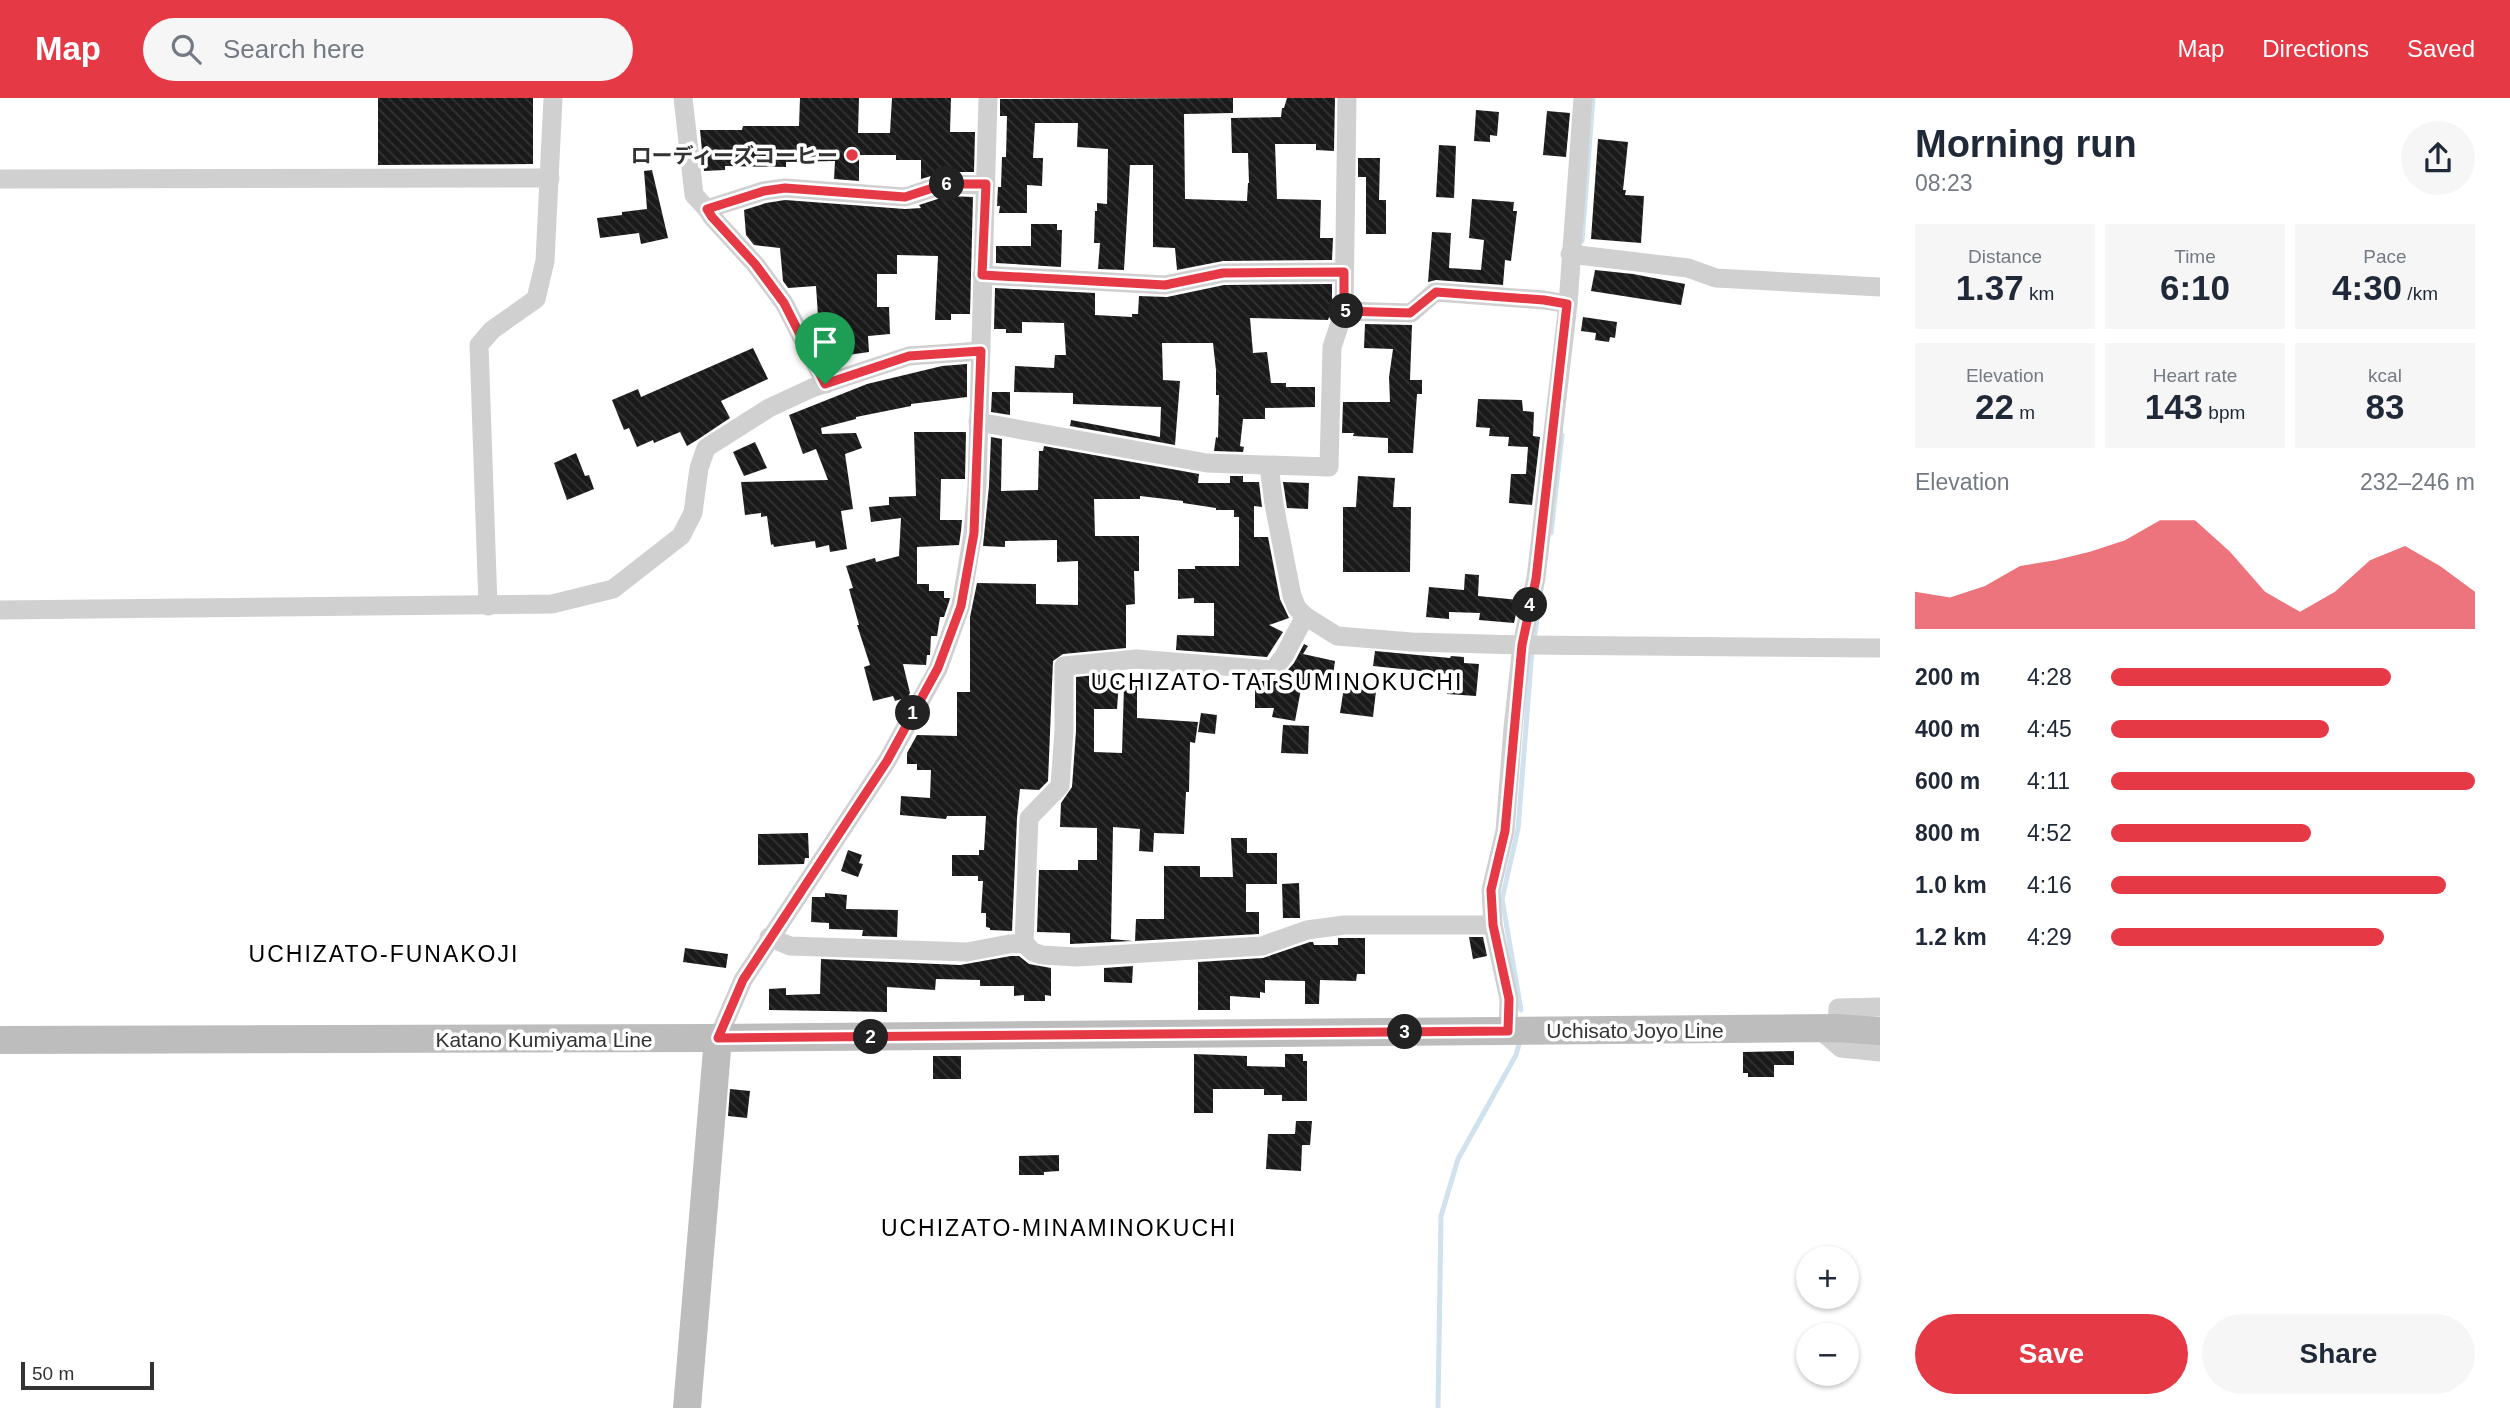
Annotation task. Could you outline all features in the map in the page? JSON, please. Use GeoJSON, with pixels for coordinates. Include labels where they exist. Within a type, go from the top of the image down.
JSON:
{"type":"FeatureCollection","features":[{"type":"Feature","properties":{"kind":"main road","name":"Uchisato Joyo Line"},"geometry":{"type":"LineString","coordinates":[[718,1038],[1828,1029],[1880,1031]]}},
{"type":"Feature","properties":{"kind":"main road","name":"Katano Kumiyama Line"},"geometry":{"type":"LineString","coordinates":[[0,1040],[718,1038]]}},
{"type":"Feature","properties":{"kind":"main road"},"geometry":{"type":"LineString","coordinates":[[687,1408],[718,1038]]}},
{"type":"Feature","properties":{"kind":"street"},"geometry":{"type":"LineString","coordinates":[[488,606],[479,345],[492,330],[536,299],[545,261],[553,98]]}},
{"type":"Feature","properties":{"kind":"street"},"geometry":{"type":"LineString","coordinates":[[683,98],[694,195],[755,264],[784,303],[825,384]]}},
{"type":"Feature","properties":{"kind":"street"},"geometry":{"type":"LineString","coordinates":[[718,1038],[743,980],[769,937],[887,761],[938,668],[961,606],[974,533],[988,98]]}},
{"type":"Feature","properties":{"kind":"street"},"geometry":{"type":"LineString","coordinates":[[978,422],[1207,463],[1329,467],[1332,347],[1344,311],[1347,98]]}},
{"type":"Feature","properties":{"kind":"street"},"geometry":{"type":"LineString","coordinates":[[1508,1031],[1509,999],[1493,925],[1491,890],[1505,831],[1522,645],[1536,579],[1567,304],[1583,98]]}},
{"type":"Feature","properties":{"kind":"street"},"geometry":{"type":"LineString","coordinates":[[0,179],[550,178]]}},
{"type":"Feature","properties":{"kind":"street"},"geometry":{"type":"LineString","coordinates":[[707,209],[764,191],[785,188],[905,197],[945,184],[986,184]]}},
{"type":"Feature","properties":{"kind":"street"},"geometry":{"type":"LineString","coordinates":[[1570,254],[1688,268],[1716,278],[1880,287]]}},
{"type":"Feature","properties":{"kind":"street"},"geometry":{"type":"LineString","coordinates":[[982,275],[1165,285],[1223,273],[1344,272]]}},
{"type":"Feature","properties":{"kind":"street"},"geometry":{"type":"LineString","coordinates":[[1344,311],[1410,313],[1436,292],[1567,304]]}},
{"type":"Feature","properties":{"kind":"street"},"geometry":{"type":"LineString","coordinates":[[0,610],[552,604],[613,589],[681,536],[693,513],[699,468],[706,448],[769,408],[812,388],[909,356],[981,351]]}},
{"type":"Feature","properties":{"kind":"street"},"geometry":{"type":"LineString","coordinates":[[1269,466],[1292,596],[1297,608],[1305,616],[1337,636],[1412,642],[1522,645],[1880,648]]}},
{"type":"Feature","properties":{"kind":"street"},"geometry":{"type":"LineString","coordinates":[[1305,616],[1284,656],[1273,670],[1137,659],[1064,666],[1064,730],[1060,786],[1029,818],[1024,943],[1033,952],[1042,955],[1077,957],[1262,946],[1307,930],[1344,925],[1493,925]]}},
{"type":"Feature","properties":{"kind":"street"},"geometry":{"type":"LineString","coordinates":[[769,937],[790,946],[967,952],[1024,943]]}},
{"type":"Feature","properties":{"kind":"street"},"geometry":{"type":"LineString","coordinates":[[1880,1007],[1838,1008],[1828,1029],[1841,1048],[1880,1052]]}},
{"type":"Feature","properties":{"kind":"building"},"geometry":{"type":"Polygon","coordinates":[[[378,98],[533,98],[533,164],[378,165],[378,98]]]}},
{"type":"Feature","properties":{"kind":"building"},"geometry":{"type":"Polygon","coordinates":[[[800,98],[859,98],[858,133],[890,133],[892,98],[951,98],[950,132],[975,132],[974,172],[945,172],[921,179],[921,160],[896,160],[896,155],[859,155],[859,181],[834,179],[835,161],[786,162],[786,167],[725,166],[725,170],[704,171],[700,130],[742,130],[743,126],[799,126],[800,98]]]}},
{"type":"Feature","properties":{"kind":"building"},"geometry":{"type":"Polygon","coordinates":[[[1233,98],[1233,113],[1184,114],[1185,199],[1247,201],[1248,153],[1232,153],[1231,118],[1281,117],[1287,98],[1335,98],[1334,151],[1316,150],[1316,144],[1275,144],[1277,199],[1321,200],[1320,238],[1333,238],[1332,260],[1223,261],[1177,270],[1175,248],[1153,247],[1153,165],[1130,165],[1124,270],[1098,269],[1100,243],[1094,243],[1095,211],[1097,203],[1107,204],[1108,149],[1077,147],[1078,123],[1035,123],[1033,158],[1043,158],[1042,186],[1027,185],[1027,213],[999,213],[998,187],[1001,187],[1002,157],[1006,157],[1007,116],[1000,116],[1000,99],[1233,98]]]}},
{"type":"Feature","properties":{"kind":"building"},"geometry":{"type":"Polygon","coordinates":[[[1476,110],[1499,112],[1497,136],[1490,135],[1490,142],[1474,141],[1476,110]]]}},
{"type":"Feature","properties":{"kind":"building"},"geometry":{"type":"Polygon","coordinates":[[[1547,111],[1570,113],[1566,157],[1543,155],[1547,111]]]}},
{"type":"Feature","properties":{"kind":"building"},"geometry":{"type":"Polygon","coordinates":[[[1598,139],[1628,142],[1623,190],[1626,190],[1625,195],[1644,196],[1641,243],[1591,239],[1598,139]]]}},
{"type":"Feature","properties":{"kind":"building"},"geometry":{"type":"Polygon","coordinates":[[[1439,145],[1456,146],[1454,198],[1436,197],[1439,145]]]}},
{"type":"Feature","properties":{"kind":"building"},"geometry":{"type":"Polygon","coordinates":[[[1358,158],[1380,158],[1379,200],[1386,200],[1386,234],[1366,234],[1366,177],[1358,177],[1358,158]]]}},
{"type":"Feature","properties":{"kind":"building"},"geometry":{"type":"Polygon","coordinates":[[[652,170],[668,238],[641,244],[639,233],[600,238],[597,218],[647,209],[644,171],[652,170]]]}},
{"type":"Feature","properties":{"kind":"building"},"geometry":{"type":"Polygon","coordinates":[[[947,196],[973,197],[970,314],[951,314],[951,320],[935,320],[938,256],[897,255],[897,274],[877,274],[877,307],[889,307],[890,334],[868,336],[869,352],[841,356],[840,347],[833,348],[832,342],[821,343],[820,333],[814,333],[812,319],[818,316],[816,286],[788,288],[783,281],[780,248],[754,245],[746,235],[744,210],[766,203],[785,200],[905,209],[921,208],[919,205],[947,196]]]}},
{"type":"Feature","properties":{"kind":"building"},"geometry":{"type":"Polygon","coordinates":[[[1472,199],[1514,202],[1513,211],[1517,211],[1511,261],[1505,260],[1503,285],[1436,280],[1428,282],[1432,232],[1451,233],[1449,268],[1481,270],[1484,240],[1469,238],[1472,199]]]}},
{"type":"Feature","properties":{"kind":"building"},"geometry":{"type":"Polygon","coordinates":[[[1031,224],[1057,224],[1057,230],[1062,230],[1061,267],[996,263],[996,246],[1031,246],[1031,224]]]}},
{"type":"Feature","properties":{"kind":"building"},"geometry":{"type":"Polygon","coordinates":[[[1595,270],[1685,284],[1681,305],[1591,291],[1595,270]]]}},
{"type":"Feature","properties":{"kind":"building"},"geometry":{"type":"Polygon","coordinates":[[[1332,284],[1332,309],[1328,320],[1250,318],[1253,353],[1267,352],[1271,383],[1286,383],[1286,387],[1315,387],[1315,407],[1265,408],[1265,419],[1243,419],[1240,446],[1244,447],[1243,452],[1214,451],[1216,437],[1218,438],[1219,395],[1216,395],[1213,343],[1162,343],[1163,380],[1180,381],[1175,445],[1070,426],[1071,420],[1160,437],[1161,407],[1073,404],[1073,393],[1014,392],[1015,366],[1054,368],[1055,355],[1066,355],[1064,323],[1022,322],[1022,333],[1006,333],[1006,329],[994,329],[995,288],[1095,293],[1095,315],[1132,317],[1132,314],[1138,314],[1139,296],[1167,297],[1224,285],[1332,284]]]}},
{"type":"Feature","properties":{"kind":"building"},"geometry":{"type":"Polygon","coordinates":[[[1583,317],[1617,322],[1615,338],[1610,337],[1609,342],[1595,340],[1596,333],[1581,331],[1583,317]]]}},
{"type":"Feature","properties":{"kind":"building"},"geometry":{"type":"Polygon","coordinates":[[[1365,324],[1412,325],[1410,380],[1422,380],[1422,394],[1417,394],[1413,453],[1388,453],[1388,438],[1342,433],[1343,402],[1390,402],[1389,377],[1393,349],[1364,348],[1365,324]]]}},
{"type":"Feature","properties":{"kind":"building"},"geometry":{"type":"Polygon","coordinates":[[[753,348],[768,379],[721,401],[730,418],[697,440],[687,446],[680,432],[637,447],[629,428],[624,430],[612,400],[638,389],[641,397],[753,348]]]}},
{"type":"Feature","properties":{"kind":"building"},"geometry":{"type":"Polygon","coordinates":[[[967,364],[967,397],[911,404],[821,428],[822,434],[856,433],[862,448],[845,454],[853,509],[841,511],[847,549],[830,552],[829,545],[816,548],[815,541],[774,547],[771,545],[767,516],[761,517],[761,513],[745,515],[741,482],[828,480],[816,449],[803,454],[789,415],[867,384],[942,366],[967,364]]]}},
{"type":"Feature","properties":{"kind":"building"},"geometry":{"type":"Polygon","coordinates":[[[992,392],[1010,392],[1010,415],[991,412],[992,392]]]}},
{"type":"Feature","properties":{"kind":"building"},"geometry":{"type":"Polygon","coordinates":[[[1478,399],[1522,400],[1523,411],[1534,412],[1533,436],[1540,437],[1532,505],[1509,503],[1511,474],[1526,474],[1528,447],[1508,446],[1509,437],[1489,436],[1490,428],[1476,427],[1478,399]]]}},
{"type":"Feature","properties":{"kind":"building"},"geometry":{"type":"Polygon","coordinates":[[[914,432],[966,432],[965,479],[941,479],[940,520],[962,520],[959,545],[917,547],[917,584],[929,584],[929,591],[944,591],[944,598],[950,598],[949,602],[944,617],[940,617],[937,636],[931,636],[930,655],[927,655],[926,665],[903,664],[910,693],[908,697],[895,701],[893,696],[873,701],[864,667],[870,665],[857,625],[849,589],[853,588],[846,566],[875,558],[876,562],[899,556],[901,518],[871,522],[869,507],[889,505],[889,497],[916,496],[914,432]]]}},
{"type":"Feature","properties":{"kind":"building"},"geometry":{"type":"Polygon","coordinates":[[[991,437],[1002,439],[1001,491],[1038,490],[1039,451],[1043,451],[1044,446],[1199,474],[1198,483],[1230,483],[1230,476],[1243,476],[1243,482],[1259,482],[1262,507],[1254,506],[1254,537],[1268,537],[1280,599],[1289,618],[1269,625],[1283,632],[1267,657],[1176,650],[1177,635],[1214,636],[1214,603],[1194,603],[1194,598],[1178,599],[1178,569],[1195,569],[1195,566],[1239,566],[1239,517],[1234,517],[1234,510],[1216,510],[1183,501],[1140,496],[1140,499],[1094,499],[1095,536],[1139,536],[1139,571],[1134,571],[1135,604],[1126,605],[1126,648],[1063,654],[1053,661],[1048,781],[1039,790],[1020,789],[1012,931],[990,930],[986,927],[986,913],[981,913],[983,881],[978,881],[978,876],[952,876],[952,855],[979,855],[979,850],[984,850],[986,816],[947,816],[946,819],[900,815],[901,796],[930,798],[931,770],[917,770],[917,764],[907,764],[907,753],[917,735],[957,736],[957,692],[970,692],[970,617],[977,583],[1036,584],[1036,604],[1078,605],[1078,561],[1057,562],[1057,540],[1005,541],[1005,547],[983,546],[991,437]]]}},
{"type":"Feature","properties":{"kind":"building"},"geometry":{"type":"Polygon","coordinates":[[[755,442],[767,468],[744,476],[733,452],[755,442]]]}},
{"type":"Feature","properties":{"kind":"building"},"geometry":{"type":"Polygon","coordinates":[[[576,453],[585,476],[589,475],[594,489],[567,500],[554,463],[576,453]]]}},
{"type":"Feature","properties":{"kind":"building"},"geometry":{"type":"Polygon","coordinates":[[[1358,476],[1395,478],[1393,507],[1411,507],[1410,572],[1343,572],[1343,507],[1356,507],[1358,476]]]}},
{"type":"Feature","properties":{"kind":"building"},"geometry":{"type":"Polygon","coordinates":[[[1283,482],[1309,483],[1308,509],[1287,508],[1283,482]]]}},
{"type":"Feature","properties":{"kind":"building"},"geometry":{"type":"Polygon","coordinates":[[[1465,574],[1479,575],[1478,596],[1519,600],[1514,623],[1479,620],[1480,613],[1449,612],[1449,619],[1426,617],[1429,587],[1464,590],[1465,574]]]}},
{"type":"Feature","properties":{"kind":"building"},"geometry":{"type":"Polygon","coordinates":[[[1304,644],[1308,646],[1303,654],[1335,661],[1331,690],[1302,684],[1295,721],[1272,717],[1274,708],[1255,708],[1255,681],[1278,681],[1294,663],[1304,644]]]}},
{"type":"Feature","properties":{"kind":"building"},"geometry":{"type":"Polygon","coordinates":[[[1375,651],[1464,657],[1464,663],[1479,664],[1476,696],[1447,694],[1449,674],[1373,666],[1375,651]]]}},
{"type":"Feature","properties":{"kind":"building"},"geometry":{"type":"Polygon","coordinates":[[[1116,673],[1116,681],[1119,681],[1117,709],[1094,709],[1094,752],[1122,753],[1124,686],[1137,686],[1137,718],[1198,722],[1195,743],[1190,742],[1189,792],[1186,792],[1184,834],[1154,833],[1153,852],[1139,851],[1140,829],[1113,827],[1111,939],[1133,941],[1070,944],[1070,933],[1037,932],[1039,870],[1078,870],[1078,860],[1097,860],[1097,828],[1060,827],[1061,803],[1072,787],[1076,677],[1116,673]]]}},
{"type":"Feature","properties":{"kind":"building"},"geometry":{"type":"Polygon","coordinates":[[[1344,687],[1376,691],[1373,717],[1340,713],[1344,687]]]}},
{"type":"Feature","properties":{"kind":"building"},"geometry":{"type":"Polygon","coordinates":[[[1201,713],[1217,715],[1215,734],[1198,732],[1201,713]]]}},
{"type":"Feature","properties":{"kind":"building"},"geometry":{"type":"Polygon","coordinates":[[[1283,725],[1309,726],[1308,754],[1281,753],[1283,725]]]}},
{"type":"Feature","properties":{"kind":"building"},"geometry":{"type":"Polygon","coordinates":[[[808,833],[809,858],[805,858],[804,864],[758,865],[758,834],[808,833]]]}},
{"type":"Feature","properties":{"kind":"building"},"geometry":{"type":"Polygon","coordinates":[[[1231,838],[1247,838],[1247,853],[1277,853],[1277,884],[1246,884],[1246,912],[1259,912],[1259,934],[1135,941],[1136,919],[1164,919],[1164,866],[1200,866],[1200,877],[1233,877],[1231,838]]]}},
{"type":"Feature","properties":{"kind":"building"},"geometry":{"type":"Polygon","coordinates":[[[848,850],[862,855],[859,863],[863,864],[858,877],[841,871],[848,850]]]}},
{"type":"Feature","properties":{"kind":"building"},"geometry":{"type":"Polygon","coordinates":[[[1299,883],[1300,918],[1283,918],[1282,884],[1299,883]]]}},
{"type":"Feature","properties":{"kind":"building"},"geometry":{"type":"Polygon","coordinates":[[[825,893],[847,895],[846,909],[898,910],[897,937],[862,936],[863,930],[829,929],[829,923],[811,922],[812,897],[825,897],[825,893]]]}},
{"type":"Feature","properties":{"kind":"building"},"geometry":{"type":"Polygon","coordinates":[[[1469,937],[1483,937],[1487,956],[1473,959],[1469,937]]]}},
{"type":"Feature","properties":{"kind":"building"},"geometry":{"type":"Polygon","coordinates":[[[1338,938],[1365,938],[1365,974],[1357,974],[1356,981],[1320,980],[1319,1004],[1305,1004],[1305,981],[1265,980],[1265,993],[1260,992],[1260,998],[1230,996],[1230,1010],[1198,1010],[1198,962],[1263,958],[1310,942],[1314,945],[1338,945],[1338,938]]]}},
{"type":"Feature","properties":{"kind":"building"},"geometry":{"type":"Polygon","coordinates":[[[685,948],[728,954],[726,968],[683,962],[685,948]]]}},
{"type":"Feature","properties":{"kind":"building"},"geometry":{"type":"Polygon","coordinates":[[[1019,956],[1029,964],[1051,968],[1051,996],[1045,995],[1045,1001],[1024,1001],[1024,995],[1014,996],[1014,986],[980,986],[980,980],[936,979],[935,990],[887,987],[887,1012],[769,1010],[769,989],[786,988],[786,995],[820,994],[821,959],[960,965],[1019,956]]]}},
{"type":"Feature","properties":{"kind":"building"},"geometry":{"type":"Polygon","coordinates":[[[1133,966],[1132,983],[1104,982],[1104,968],[1133,966]]]}},
{"type":"Feature","properties":{"kind":"building"},"geometry":{"type":"Polygon","coordinates":[[[1794,1051],[1794,1065],[1774,1065],[1774,1077],[1748,1077],[1748,1073],[1743,1073],[1743,1052],[1794,1051]]]}},
{"type":"Feature","properties":{"kind":"building"},"geometry":{"type":"Polygon","coordinates":[[[1194,1054],[1247,1056],[1247,1066],[1285,1067],[1285,1054],[1303,1054],[1303,1061],[1307,1061],[1307,1101],[1282,1101],[1282,1095],[1264,1095],[1264,1089],[1213,1089],[1213,1113],[1194,1113],[1194,1054]]]}},
{"type":"Feature","properties":{"kind":"building"},"geometry":{"type":"Polygon","coordinates":[[[933,1056],[961,1056],[961,1079],[933,1079],[933,1056]]]}},
{"type":"Feature","properties":{"kind":"building"},"geometry":{"type":"Polygon","coordinates":[[[730,1089],[750,1091],[747,1118],[728,1116],[730,1089]]]}},
{"type":"Feature","properties":{"kind":"building"},"geometry":{"type":"Polygon","coordinates":[[[1296,1121],[1312,1121],[1310,1145],[1302,1145],[1301,1171],[1266,1169],[1268,1134],[1295,1134],[1296,1121]]]}},
{"type":"Feature","properties":{"kind":"building"},"geometry":{"type":"Polygon","coordinates":[[[1059,1155],[1059,1171],[1044,1172],[1044,1175],[1019,1175],[1019,1156],[1059,1155]]]}},
{"type":"Feature","properties":{"kind":"waterway"},"geometry":{"type":"LineString","coordinates":[[1582,241],[1593,98]]}},
{"type":"Feature","properties":{"kind":"waterway"},"geometry":{"type":"LineString","coordinates":[[1551,533],[1562,435]]}},
{"type":"Feature","properties":{"kind":"waterway"},"geometry":{"type":"LineString","coordinates":[[1534,640],[1538,612]]}},
{"type":"Feature","properties":{"kind":"waterway"},"geometry":{"type":"LineString","coordinates":[[1521,1010],[1502,899],[1518,829],[1532,650]]}},
{"type":"Feature","properties":{"kind":"waterway"},"geometry":{"type":"LineString","coordinates":[[1438,1408],[1441,1216],[1458,1159],[1516,1055],[1519,1044]]}},
{"type":"Feature","properties":{"kind":"place","name":"ローディーズコーヒー"},"geometry":{"type":"Point","coordinates":[852,155]}},
{"type":"Feature","properties":{"kind":"district","name":"UCHIZATO-TATSUMINOKUCHI"},"geometry":{"type":"Point","coordinates":[1277,682]}},
{"type":"Feature","properties":{"kind":"district","name":"UCHIZATO-FUNAKOJI"},"geometry":{"type":"Point","coordinates":[384,954]}},
{"type":"Feature","properties":{"kind":"district","name":"UCHIZATO-MINAMINOKUCHI"},"geometry":{"type":"Point","coordinates":[1059,1228]}},
{"type":"Feature","properties":{"kind":"route"},"geometry":{"type":"LineString","coordinates":[[945,184],[986,184],[982,275],[1165,285],[1223,273],[1344,272],[1344,311],[1410,313],[1436,292],[1567,304],[1536,579],[1522,645],[1505,831],[1491,890],[1493,925],[1509,999],[1508,1031],[718,1038],[743,980],[887,761],[938,668],[961,606],[974,533],[981,351],[909,356],[825,384],[784,303],[755,264],[707,209],[764,191],[785,188],[905,197],[945,184]]}}]}
